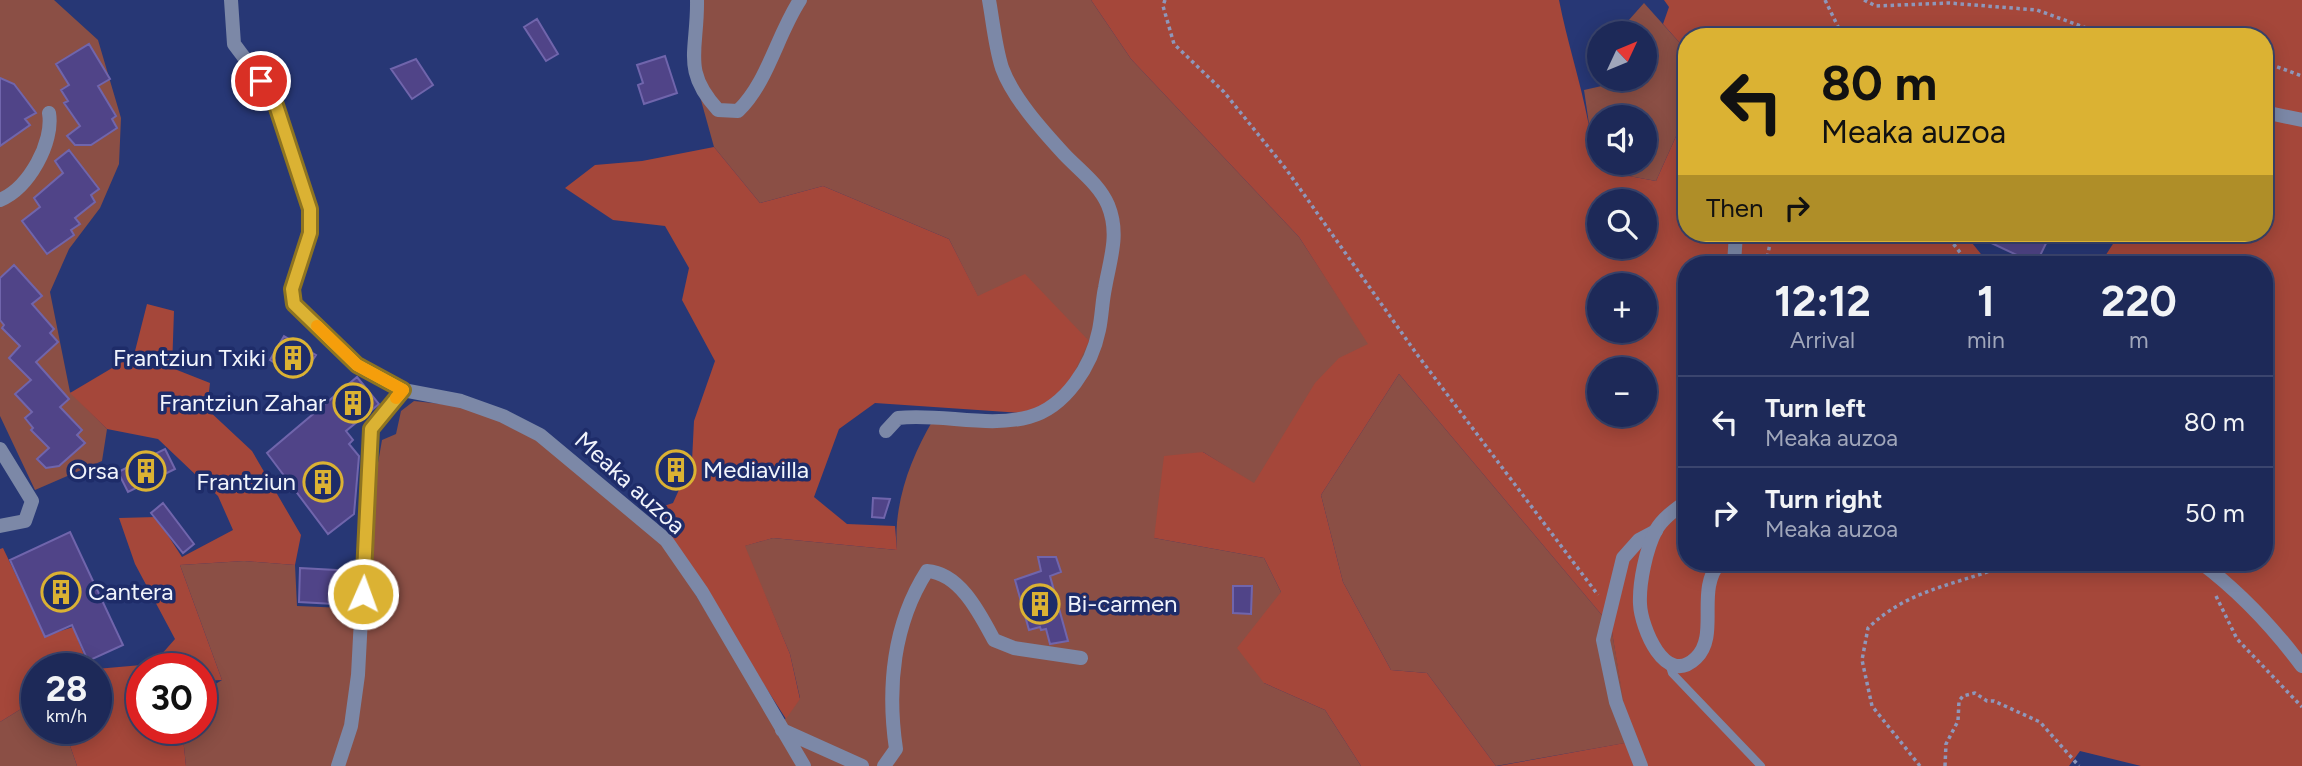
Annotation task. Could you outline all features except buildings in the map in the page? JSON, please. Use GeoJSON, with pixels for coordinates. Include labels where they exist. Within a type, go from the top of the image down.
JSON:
{"type":"FeatureCollection","features":[{"type":"Feature","properties":{"kind":"street","name":"Meaka auzoa"},"geometry":{"type":"LineString","coordinates":[[231,0],[234,44],[273,96],[310,209],[310,233],[292,289],[294,304],[357,365],[403,390],[461,401],[503,416],[540,435],[666,540],[702,593],[804,766]]}},
{"type":"Feature","properties":{"kind":"street"},"geometry":{"type":"LineString","coordinates":[[697,0],[694,75],[701,92],[718,110],[738,111],[752,97],[783,26],[800,0]]}},
{"type":"Feature","properties":{"kind":"street"},"geometry":{"type":"LineString","coordinates":[[886,431],[898,418],[920,415],[1004,420],[1030,417],[1056,405],[1069,392],[1091,353],[1099,331],[1115,230],[1108,205],[1097,187],[1049,136],[1013,89],[1003,68],[989,0]]}},
{"type":"Feature","properties":{"kind":"street"},"geometry":{"type":"LineString","coordinates":[[0,200],[27,176],[41,155],[51,128],[49,113]]}},
{"type":"Feature","properties":{"kind":"street"},"geometry":{"type":"LineString","coordinates":[[2273,114],[2302,120]]}},
{"type":"Feature","properties":{"kind":"street"},"geometry":{"type":"LineString","coordinates":[[338,766],[351,726],[358,675],[371,429],[403,390]]}},
{"type":"Feature","properties":{"kind":"street"},"geometry":{"type":"LineString","coordinates":[[0,449],[33,501],[24,522],[0,526]]}},
{"type":"Feature","properties":{"kind":"street"},"geometry":{"type":"LineString","coordinates":[[1678,508],[1666,517],[1656,531],[1641,586],[1643,630],[1657,653],[1669,663],[1684,664],[1695,659],[1704,645],[1707,587],[1715,571]]}},
{"type":"Feature","properties":{"kind":"street"},"geometry":{"type":"LineString","coordinates":[[1641,766],[1616,702],[1603,640],[1623,558],[1639,540],[1656,531]]}},
{"type":"Feature","properties":{"kind":"street"},"geometry":{"type":"LineString","coordinates":[[884,766],[896,749],[890,709],[897,642],[918,586],[927,571],[941,572],[953,582],[979,612],[994,640],[1014,648],[1081,658]]}},
{"type":"Feature","properties":{"kind":"street"},"geometry":{"type":"LineString","coordinates":[[2212,571],[2232,586],[2277,634],[2302,666]]}},
{"type":"Feature","properties":{"kind":"street"},"geometry":{"type":"LineString","coordinates":[[782,730],[862,766]]}},
{"type":"Feature","properties":{"kind":"lane"},"geometry":{"type":"LineString","coordinates":[[1669,663],[1672,673],[1762,766]]}},
{"type":"Feature","properties":{"kind":"path"},"geometry":{"type":"LineString","coordinates":[[1165,0],[1163,6],[1174,44],[1224,92],[1286,169],[1416,353],[1610,611]]}},
{"type":"Feature","properties":{"kind":"path"},"geometry":{"type":"LineString","coordinates":[[1825,0],[1839,28]]}},
{"type":"Feature","properties":{"kind":"path"},"geometry":{"type":"LineString","coordinates":[[1864,0],[1875,6],[1949,3],[1994,9],[2037,10],[2086,28]]}},
{"type":"Feature","properties":{"kind":"path"},"geometry":{"type":"LineString","coordinates":[[2273,65],[2302,76]]}},
{"type":"Feature","properties":{"kind":"path"},"geometry":{"type":"LineString","coordinates":[[1952,242],[1963,256]]}},
{"type":"Feature","properties":{"kind":"path"},"geometry":{"type":"LineString","coordinates":[[1920,766],[1872,706],[1862,660],[1868,628],[1906,598],[1991,571]]}},
{"type":"Feature","properties":{"kind":"path"},"geometry":{"type":"LineString","coordinates":[[2220,603],[2237,639],[2302,707]]}},
{"type":"Feature","properties":{"kind":"path"},"geometry":{"type":"LineString","coordinates":[[1945,766],[1947,744],[1958,721],[1959,701],[1963,696],[1975,693],[1987,702],[1994,701],[2040,722],[2079,766]]}},
{"type":"Feature","properties":{"kind":"shaded area"},"geometry":{"type":"Polygon","coordinates":[[[0,0],[54,0],[98,40],[121,118],[119,164],[100,208],[69,249],[50,292],[70,392],[107,429],[102,461],[35,490],[0,416],[0,0]]]}},
{"type":"Feature","properties":{"kind":"shaded area"},"geometry":{"type":"Polygon","coordinates":[[[695,0],[1091,0],[1131,59],[1299,237],[1369,344],[1254,484],[1203,452],[1154,538],[1264,558],[1281,592],[1264,683],[1325,710],[1361,766],[186,766],[184,744],[217,744],[217,683],[222,680],[217,666],[217,653],[212,653],[180,565],[244,561],[295,565],[297,606],[369,609],[375,480],[382,440],[396,434],[401,411],[414,401],[460,406],[502,419],[539,441],[662,540],[778,729],[800,698],[790,654],[744,546],[773,538],[897,550],[898,516],[905,483],[917,450],[933,420],[1025,424],[978,297],[949,239],[823,186],[760,203],[714,147],[694,75],[695,0]]]}},
{"type":"Feature","properties":{"kind":"shaded area"},"geometry":{"type":"Polygon","coordinates":[[[1091,0],[1559,0],[1587,118],[1587,175],[1623,175],[1656,181],[1678,132],[1678,242],[1971,242],[1983,256],[1678,256],[1678,571],[2273,571],[2273,256],[2105,256],[2114,242],[2273,242],[2273,28],[1678,28],[1678,41],[1663,24],[1669,7],[1664,0],[2302,0],[2302,766],[2141,766],[2080,751],[2069,766],[1498,766],[1630,742],[1611,626],[1399,374],[1321,495],[1343,582],[1391,670],[1427,673],[1496,766],[1361,766],[1325,710],[1264,683],[1237,648],[1281,592],[1264,558],[1154,538],[1164,456],[1203,452],[1254,483],[1315,383],[1339,358],[1368,344],[1299,237],[1131,59],[1091,0]]]}},
{"type":"Feature","properties":{"kind":"shaded area"},"geometry":{"type":"Polygon","coordinates":[[[1644,3],[1678,41],[1678,132],[1656,181],[1623,175],[1657,175],[1657,105],[1587,105],[1587,110],[1584,90],[1657,91],[1657,21],[1628,21],[1644,3]]]}},
{"type":"Feature","properties":{"kind":"shaded area"},"geometry":{"type":"Polygon","coordinates":[[[714,147],[760,203],[823,186],[949,239],[978,296],[1025,274],[1089,341],[1069,383],[1048,403],[1021,413],[875,403],[839,429],[814,497],[847,524],[895,526],[897,550],[773,538],[745,546],[790,654],[800,699],[786,719],[669,537],[661,507],[673,503],[692,461],[694,421],[715,361],[682,300],[689,268],[665,226],[613,220],[565,188],[595,165],[642,161],[714,147]]]}},
{"type":"Feature","properties":{"kind":"shaded area"},"geometry":{"type":"Polygon","coordinates":[[[147,304],[174,311],[172,368],[210,383],[207,409],[252,451],[301,535],[295,565],[244,561],[180,565],[212,653],[163,653],[175,639],[135,564],[119,518],[156,517],[182,557],[233,530],[218,496],[158,439],[107,429],[70,393],[134,355],[147,304]]]}},
{"type":"Feature","properties":{"kind":"shaded area"},"geometry":{"type":"Polygon","coordinates":[[[1399,374],[1611,626],[1631,742],[1496,766],[1427,673],[1391,670],[1343,582],[1321,495],[1399,374]]]}},
{"type":"Feature","properties":{"kind":"shaded area"},"geometry":{"type":"Polygon","coordinates":[[[3,548],[45,636],[73,627],[83,653],[21,653],[21,709],[0,722],[0,549],[3,548]]]}},
{"type":"Feature","properties":{"kind":"shaded area"},"geometry":{"type":"Polygon","coordinates":[[[126,666],[126,744],[184,744],[186,766],[77,766],[69,744],[112,744],[112,668],[126,666]]]}},
{"type":"Feature","properties":{"kind":"shaded area"},"geometry":{"type":"Polygon","coordinates":[[[217,666],[222,680],[217,680],[217,666]]]}},
{"type":"Feature","properties":{"kind":"shaded area"},"geometry":{"type":"Polygon","coordinates":[[[21,709],[21,744],[69,744],[77,766],[0,766],[0,722],[21,709]]]}},
{"type":"Feature","properties":{"kind":"slow traffic"},"geometry":{"type":"LineString","coordinates":[[317,326],[357,365],[403,390],[396,398]]}},
{"type":"Feature","properties":{"kind":"place","name":"Frantziun Txiki"},"geometry":{"type":"Point","coordinates":[293,358]}},
{"type":"Feature","properties":{"kind":"place","name":"Frantziun Zahar"},"geometry":{"type":"Point","coordinates":[353,403]}},
{"type":"Feature","properties":{"kind":"place","name":"Mediavilla"},"geometry":{"type":"Point","coordinates":[676,470]}},
{"type":"Feature","properties":{"kind":"place","name":"Orsa"},"geometry":{"type":"Point","coordinates":[146,471]}},
{"type":"Feature","properties":{"kind":"place","name":"Frantziun"},"geometry":{"type":"Point","coordinates":[323,482]}},
{"type":"Feature","properties":{"kind":"place","name":"Cantera"},"geometry":{"type":"Point","coordinates":[61,592]}},
{"type":"Feature","properties":{"kind":"place","name":"Bi-carmen"},"geometry":{"type":"Point","coordinates":[1040,604]}},
{"type":"Feature","properties":{"kind":"route"},"geometry":{"type":"LineString","coordinates":[[261,81],[273,96],[310,209],[310,233],[292,289],[294,304],[357,365],[403,390],[371,429],[363,594]]}}]}
